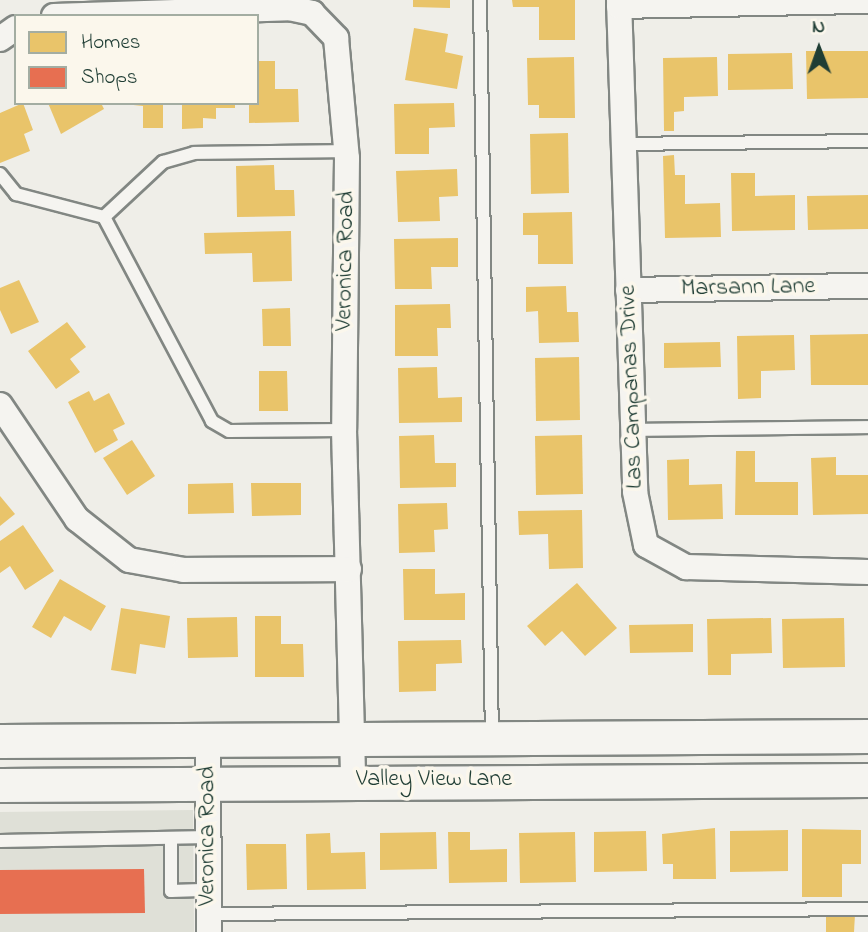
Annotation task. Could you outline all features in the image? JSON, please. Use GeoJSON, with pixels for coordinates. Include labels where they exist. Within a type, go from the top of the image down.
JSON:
{"type":"FeatureCollection","features":[{"type":"Feature","properties":{"kind":"main road","name":"Valley View Lane"},"geometry":{"type":"LineString","coordinates":[[0,741],[868,736]]}},
{"type":"Feature","properties":{"kind":"main road","name":"Valley View Lane"},"geometry":{"type":"LineString","coordinates":[[0,785],[353,780],[868,780]]}},
{"type":"Feature","properties":{"kind":"street"},"geometry":{"type":"LineString","coordinates":[[619,3],[868,1]]}},
{"type":"Feature","properties":{"kind":"street","name":"Las Campanas Drive"},"geometry":{"type":"LineString","coordinates":[[619,3],[633,430],[639,525],[646,545],[664,559],[686,567],[868,571]]}},
{"type":"Feature","properties":{"kind":"street","name":"Veronica Road"},"geometry":{"type":"LineString","coordinates":[[113,14],[289,8],[312,13],[336,38],[342,56],[347,151],[344,430],[353,780]]}},
{"type":"Feature","properties":{"kind":"street","name":"Marsann Lane"},"geometry":{"type":"LineString","coordinates":[[628,290],[868,286]]}},
{"type":"Feature","properties":{"kind":"street"},"geometry":{"type":"LineString","coordinates":[[0,405],[77,519],[129,560],[184,570],[349,569]]}},
{"type":"Feature","properties":{"kind":"street","name":"Veronica Road"},"geometry":{"type":"LineString","coordinates":[[208,739],[209,912]]}},
{"type":"Feature","properties":{"kind":"lane"},"geometry":{"type":"LineString","coordinates":[[480,0],[492,740]]}},
{"type":"Feature","properties":{"kind":"lane"},"geometry":{"type":"LineString","coordinates":[[623,144],[868,141]]}},
{"type":"Feature","properties":{"kind":"lane"},"geometry":{"type":"LineString","coordinates":[[104,217],[163,162],[194,153],[347,151]]}},
{"type":"Feature","properties":{"kind":"lane"},"geometry":{"type":"LineString","coordinates":[[0,174],[16,194],[104,217],[212,421],[229,431],[344,430]]}},
{"type":"Feature","properties":{"kind":"lane"},"geometry":{"type":"LineString","coordinates":[[633,430],[868,427]]}},
{"type":"Feature","properties":{"kind":"lane"},"geometry":{"type":"LineString","coordinates":[[0,841],[209,837]]}},
{"type":"Feature","properties":{"kind":"lane"},"geometry":{"type":"LineString","coordinates":[[172,838],[172,891],[209,912],[868,909]]}},
{"type":"Feature","properties":{"kind":"shaded area"},"geometry":{"type":"Polygon","coordinates":[[[193,810],[194,932],[0,932],[0,812],[193,810]]]}},
{"type":"Feature","properties":{"kind":"building: Homes"},"geometry":{"type":"Polygon","coordinates":[[[413,0],[450,0],[450,8],[413,7],[413,0]]]}},
{"type":"Feature","properties":{"kind":"building: Homes"},"geometry":{"type":"Polygon","coordinates":[[[512,0],[575,0],[575,40],[539,40],[539,7],[513,7],[512,0]]]}},
{"type":"Feature","properties":{"kind":"building: Homes"},"geometry":{"type":"Polygon","coordinates":[[[414,28],[448,34],[445,52],[463,56],[457,89],[405,80],[414,28]]]}},
{"type":"Feature","properties":{"kind":"building: Homes"},"geometry":{"type":"Polygon","coordinates":[[[806,51],[868,51],[868,98],[807,99],[806,51]]]}},
{"type":"Feature","properties":{"kind":"building: Homes"},"geometry":{"type":"Polygon","coordinates":[[[792,53],[793,89],[728,90],[728,54],[792,53]]]}},
{"type":"Feature","properties":{"kind":"building: Homes"},"geometry":{"type":"Polygon","coordinates":[[[574,57],[575,118],[539,118],[539,105],[528,105],[527,58],[574,57]]]}},
{"type":"Feature","properties":{"kind":"building: Homes"},"geometry":{"type":"Polygon","coordinates":[[[717,57],[718,96],[684,97],[684,111],[674,112],[674,131],[664,131],[663,58],[717,57]]]}},
{"type":"Feature","properties":{"kind":"building: Homes"},"geometry":{"type":"Polygon","coordinates":[[[259,61],[275,61],[275,89],[298,89],[299,122],[249,123],[249,105],[259,105],[259,61]]]}},
{"type":"Feature","properties":{"kind":"building: Homes"},"geometry":{"type":"Polygon","coordinates":[[[454,103],[455,127],[429,128],[429,154],[395,154],[394,104],[454,103]]]}},
{"type":"Feature","properties":{"kind":"building: Homes"},"geometry":{"type":"Polygon","coordinates":[[[24,105],[33,130],[24,134],[30,151],[0,163],[0,113],[24,105]]]}},
{"type":"Feature","properties":{"kind":"building: Homes"},"geometry":{"type":"Polygon","coordinates":[[[49,105],[102,105],[104,109],[61,134],[49,105]]]}},
{"type":"Feature","properties":{"kind":"building: Homes"},"geometry":{"type":"Polygon","coordinates":[[[133,105],[163,105],[163,128],[143,128],[143,106],[133,105]]]}},
{"type":"Feature","properties":{"kind":"building: Homes"},"geometry":{"type":"Polygon","coordinates":[[[182,105],[235,105],[235,108],[216,108],[216,119],[203,118],[203,128],[182,129],[182,105]]]}},
{"type":"Feature","properties":{"kind":"building: Homes"},"geometry":{"type":"Polygon","coordinates":[[[568,133],[569,193],[531,194],[530,134],[568,133]]]}},
{"type":"Feature","properties":{"kind":"building: Homes"},"geometry":{"type":"Polygon","coordinates":[[[674,155],[675,175],[685,175],[685,204],[720,203],[721,237],[665,238],[663,156],[674,155]]]}},
{"type":"Feature","properties":{"kind":"building: Homes"},"geometry":{"type":"Polygon","coordinates":[[[274,165],[275,190],[294,190],[295,216],[237,217],[236,166],[274,165]]]}},
{"type":"Feature","properties":{"kind":"building: Homes"},"geometry":{"type":"Polygon","coordinates":[[[457,169],[458,196],[439,197],[440,221],[398,222],[396,171],[457,169]]]}},
{"type":"Feature","properties":{"kind":"building: Homes"},"geometry":{"type":"Polygon","coordinates":[[[731,173],[755,173],[755,196],[795,195],[795,230],[732,231],[731,173]]]}},
{"type":"Feature","properties":{"kind":"building: Homes"},"geometry":{"type":"Polygon","coordinates":[[[868,195],[868,229],[808,230],[807,196],[868,195]]]}},
{"type":"Feature","properties":{"kind":"building: Homes"},"geometry":{"type":"Polygon","coordinates":[[[572,212],[573,264],[538,264],[538,235],[523,235],[523,213],[572,212]]]}},
{"type":"Feature","properties":{"kind":"building: Homes"},"geometry":{"type":"Polygon","coordinates":[[[291,231],[292,281],[253,282],[252,253],[205,254],[204,233],[291,231]]]}},
{"type":"Feature","properties":{"kind":"building: Homes"},"geometry":{"type":"Polygon","coordinates":[[[458,238],[458,267],[431,267],[432,289],[395,289],[394,239],[458,238]]]}},
{"type":"Feature","properties":{"kind":"building: Homes"},"geometry":{"type":"Polygon","coordinates":[[[19,280],[39,322],[11,334],[0,310],[0,288],[19,280]]]}},
{"type":"Feature","properties":{"kind":"building: Homes"},"geometry":{"type":"Polygon","coordinates":[[[566,286],[567,312],[578,312],[579,342],[539,343],[538,311],[526,312],[526,287],[566,286]]]}},
{"type":"Feature","properties":{"kind":"building: Homes"},"geometry":{"type":"Polygon","coordinates":[[[450,304],[451,328],[437,328],[438,356],[395,356],[395,305],[450,304]]]}},
{"type":"Feature","properties":{"kind":"building: Homes"},"geometry":{"type":"Polygon","coordinates":[[[290,308],[291,346],[263,346],[262,309],[290,308]]]}},
{"type":"Feature","properties":{"kind":"building: Homes"},"geometry":{"type":"Polygon","coordinates":[[[67,322],[86,347],[70,359],[80,372],[56,389],[28,351],[67,322]]]}},
{"type":"Feature","properties":{"kind":"building: Homes"},"geometry":{"type":"Polygon","coordinates":[[[868,334],[868,385],[811,385],[810,335],[868,334]]]}},
{"type":"Feature","properties":{"kind":"building: Homes"},"geometry":{"type":"Polygon","coordinates":[[[794,335],[795,370],[761,371],[761,398],[738,399],[737,336],[794,335]]]}},
{"type":"Feature","properties":{"kind":"building: Homes"},"geometry":{"type":"Polygon","coordinates":[[[720,342],[721,367],[664,368],[664,343],[720,342]]]}},
{"type":"Feature","properties":{"kind":"building: Homes"},"geometry":{"type":"Polygon","coordinates":[[[579,357],[580,420],[536,421],[535,358],[579,357]]]}},
{"type":"Feature","properties":{"kind":"building: Homes"},"geometry":{"type":"Polygon","coordinates":[[[437,367],[438,398],[462,397],[462,422],[399,423],[398,368],[437,367]]]}},
{"type":"Feature","properties":{"kind":"building: Homes"},"geometry":{"type":"Polygon","coordinates":[[[259,371],[287,371],[288,411],[259,411],[259,371]]]}},
{"type":"Feature","properties":{"kind":"building: Homes"},"geometry":{"type":"Polygon","coordinates":[[[89,391],[94,401],[109,393],[125,424],[113,430],[118,440],[95,453],[68,402],[89,391]]]}},
{"type":"Feature","properties":{"kind":"building: Homes"},"geometry":{"type":"Polygon","coordinates":[[[434,435],[435,463],[456,463],[456,487],[400,488],[399,436],[434,435]]]}},
{"type":"Feature","properties":{"kind":"building: Homes"},"geometry":{"type":"Polygon","coordinates":[[[582,435],[583,494],[536,495],[535,436],[582,435]]]}},
{"type":"Feature","properties":{"kind":"building: Homes"},"geometry":{"type":"Polygon","coordinates":[[[132,440],[155,476],[127,495],[103,458],[132,440]]]}},
{"type":"Feature","properties":{"kind":"building: Homes"},"geometry":{"type":"Polygon","coordinates":[[[736,451],[755,451],[755,482],[798,482],[798,515],[735,515],[736,451]]]}},
{"type":"Feature","properties":{"kind":"building: Homes"},"geometry":{"type":"Polygon","coordinates":[[[836,457],[836,475],[868,475],[868,514],[813,515],[811,458],[836,457]]]}},
{"type":"Feature","properties":{"kind":"building: Homes"},"geometry":{"type":"Polygon","coordinates":[[[689,459],[689,485],[722,484],[723,519],[668,520],[667,460],[689,459]]]}},
{"type":"Feature","properties":{"kind":"building: Homes"},"geometry":{"type":"Polygon","coordinates":[[[233,483],[234,513],[188,514],[188,484],[233,483]]]}},
{"type":"Feature","properties":{"kind":"building: Homes"},"geometry":{"type":"Polygon","coordinates":[[[251,483],[301,483],[301,515],[252,516],[251,483]]]}},
{"type":"Feature","properties":{"kind":"building: Homes"},"geometry":{"type":"Polygon","coordinates":[[[0,496],[15,514],[0,526],[0,496]]]}},
{"type":"Feature","properties":{"kind":"building: Homes"},"geometry":{"type":"Polygon","coordinates":[[[447,503],[448,529],[434,530],[435,552],[399,553],[398,504],[447,503]]]}},
{"type":"Feature","properties":{"kind":"building: Homes"},"geometry":{"type":"Polygon","coordinates":[[[582,510],[583,568],[549,569],[548,534],[519,535],[518,511],[582,510]]]}},
{"type":"Feature","properties":{"kind":"building: Homes"},"geometry":{"type":"Polygon","coordinates":[[[23,525],[54,571],[25,590],[10,566],[0,573],[0,541],[23,525]]]}},
{"type":"Feature","properties":{"kind":"building: Homes"},"geometry":{"type":"Polygon","coordinates":[[[403,569],[435,569],[435,594],[465,593],[465,620],[404,620],[403,569]]]}},
{"type":"Feature","properties":{"kind":"building: Homes"},"geometry":{"type":"Polygon","coordinates":[[[60,579],[106,606],[91,631],[64,616],[51,638],[32,627],[60,579]]]}},
{"type":"Feature","properties":{"kind":"building: Homes"},"geometry":{"type":"Polygon","coordinates":[[[577,583],[617,628],[585,656],[562,631],[545,646],[527,626],[577,583]]]}},
{"type":"Feature","properties":{"kind":"building: Homes"},"geometry":{"type":"Polygon","coordinates":[[[121,608],[170,616],[165,648],[140,644],[136,674],[111,670],[121,608]]]}},
{"type":"Feature","properties":{"kind":"building: Homes"},"geometry":{"type":"Polygon","coordinates":[[[255,616],[281,616],[281,644],[303,644],[304,677],[255,677],[255,616]]]}},
{"type":"Feature","properties":{"kind":"building: Homes"},"geometry":{"type":"Polygon","coordinates":[[[237,617],[238,657],[188,658],[187,618],[237,617]]]}},
{"type":"Feature","properties":{"kind":"building: Homes"},"geometry":{"type":"Polygon","coordinates":[[[771,618],[772,653],[731,654],[731,675],[708,675],[707,619],[771,618]]]}},
{"type":"Feature","properties":{"kind":"building: Homes"},"geometry":{"type":"Polygon","coordinates":[[[844,618],[845,667],[783,668],[782,619],[844,618]]]}},
{"type":"Feature","properties":{"kind":"building: Homes"},"geometry":{"type":"Polygon","coordinates":[[[693,624],[693,652],[630,653],[629,625],[693,624]]]}},
{"type":"Feature","properties":{"kind":"building: Homes"},"geometry":{"type":"Polygon","coordinates":[[[461,640],[462,663],[436,664],[436,691],[399,692],[398,641],[461,640]]]}},
{"type":"Feature","properties":{"kind":"building: Homes"},"geometry":{"type":"Polygon","coordinates":[[[715,828],[716,879],[673,879],[673,864],[663,864],[662,834],[715,828]]]}},
{"type":"Feature","properties":{"kind":"building: Homes"},"geometry":{"type":"Polygon","coordinates":[[[802,829],[861,830],[861,864],[842,864],[842,897],[802,897],[802,829]]]}},
{"type":"Feature","properties":{"kind":"building: Homes"},"geometry":{"type":"Polygon","coordinates":[[[788,830],[788,871],[730,872],[730,831],[788,830]]]}},
{"type":"Feature","properties":{"kind":"building: Homes"},"geometry":{"type":"Polygon","coordinates":[[[646,831],[647,871],[594,872],[594,832],[646,831]]]}},
{"type":"Feature","properties":{"kind":"building: Homes"},"geometry":{"type":"Polygon","coordinates":[[[436,832],[437,869],[380,870],[380,833],[436,832]]]}},
{"type":"Feature","properties":{"kind":"building: Homes"},"geometry":{"type":"Polygon","coordinates":[[[448,832],[470,832],[470,850],[507,849],[507,882],[449,883],[448,832]]]}},
{"type":"Feature","properties":{"kind":"building: Homes"},"geometry":{"type":"Polygon","coordinates":[[[575,832],[576,882],[520,883],[519,833],[575,832]]]}},
{"type":"Feature","properties":{"kind":"building: Homes"},"geometry":{"type":"Polygon","coordinates":[[[330,833],[331,853],[365,852],[366,889],[307,890],[306,834],[330,833]]]}},
{"type":"Feature","properties":{"kind":"building: Homes"},"geometry":{"type":"Polygon","coordinates":[[[246,844],[286,844],[287,889],[247,890],[246,844]]]}},
{"type":"Feature","properties":{"kind":"building: Homes"},"geometry":{"type":"Polygon","coordinates":[[[826,914],[855,914],[854,932],[826,932],[826,914]]]}},
{"type":"Feature","properties":{"kind":"building: Shops"},"geometry":{"type":"Polygon","coordinates":[[[144,869],[145,913],[0,914],[0,870],[144,869]]]}}]}
